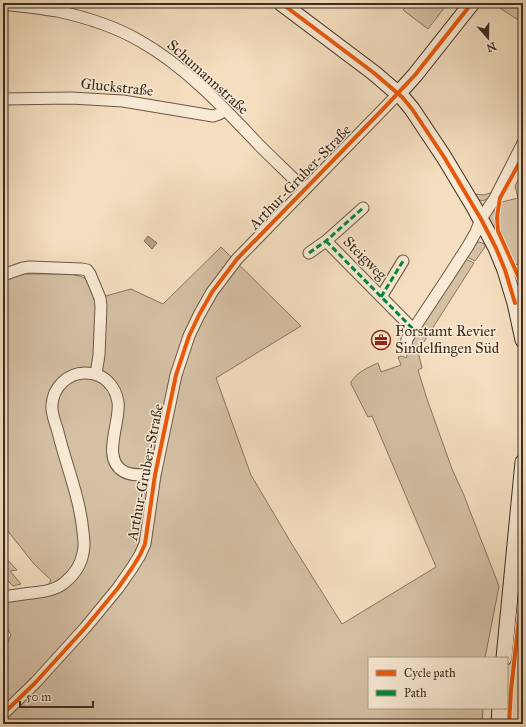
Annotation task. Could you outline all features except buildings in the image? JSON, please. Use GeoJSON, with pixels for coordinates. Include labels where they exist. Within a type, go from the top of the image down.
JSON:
{"type":"FeatureCollection","features":[{"type":"Feature","properties":{"kind":"street"},"geometry":{"type":"LineString","coordinates":[[282,3],[374,73],[412,108],[444,157],[481,219],[496,248],[505,270],[515,303],[523,340]]}},
{"type":"Feature","properties":{"kind":"street","name":"Arthur-Gruber-Straße"},"geometry":{"type":"LineString","coordinates":[[3,714],[35,683],[80,633],[118,588],[140,555],[145,544],[155,475],[176,375],[189,336],[212,292],[237,259],[398,94],[415,75],[472,3]]}},
{"type":"Feature","properties":{"kind":"street","name":"Schumannstraße"},"geometry":{"type":"LineString","coordinates":[[3,4],[57,11],[81,17],[107,26],[139,40],[173,62],[208,93],[304,189]]}},
{"type":"Feature","properties":{"kind":"street","name":"Gluckstraße"},"geometry":{"type":"LineString","coordinates":[[3,99],[71,98],[123,101],[213,116],[225,110]]}},
{"type":"Feature","properties":{"kind":"street"},"geometry":{"type":"LineString","coordinates":[[407,348],[407,339],[468,246],[481,219],[495,198],[523,143]]}},
{"type":"Feature","properties":{"kind":"street","name":"Steigweg"},"geometry":{"type":"LineString","coordinates":[[309,253],[326,241],[362,208]]}},
{"type":"Feature","properties":{"kind":"street","name":"Steigweg"},"geometry":{"type":"LineString","coordinates":[[326,241],[413,329]]}},
{"type":"Feature","properties":{"kind":"street","name":"Steigweg"},"geometry":{"type":"LineString","coordinates":[[381,297],[403,261]]}},
{"type":"Feature","properties":{"kind":"street"},"geometry":{"type":"LineString","coordinates":[[3,275],[30,267],[87,270],[100,298],[101,306],[99,355],[96,374],[84,373],[66,379],[56,389],[52,406],[82,523],[84,542],[79,567],[72,577],[53,589],[3,597]]}},
{"type":"Feature","properties":{"kind":"street","name":"Arthur-Gruber-Straße"},"geometry":{"type":"LineString","coordinates":[[96,374],[104,378],[111,385],[118,402],[112,452],[118,467],[123,472],[132,474],[155,475]]}},
{"type":"Feature","properties":{"kind":"street"},"geometry":{"type":"LineString","coordinates":[[504,657],[523,462]]}},
{"type":"Feature","properties":{"kind":"street"},"geometry":{"type":"LineString","coordinates":[[499,724],[500,709]]}},
{"type":"Feature","properties":{"kind":"shaded area"},"geometry":{"type":"Polygon","coordinates":[[[409,3],[448,3],[428,29],[403,10],[409,3]]]}},
{"type":"Feature","properties":{"kind":"shaded area"},"geometry":{"type":"Polygon","coordinates":[[[492,3],[523,3],[523,23],[492,3]]]}},
{"type":"Feature","properties":{"kind":"shaded area"},"geometry":{"type":"Polygon","coordinates":[[[523,171],[523,259],[521,258],[518,264],[515,265],[500,229],[499,212],[502,202],[518,198],[515,186],[523,171]]]}},
{"type":"Feature","properties":{"kind":"shaded area"},"geometry":{"type":"Polygon","coordinates":[[[493,192],[490,197],[483,201],[476,199],[475,194],[484,195],[493,192]]]}},
{"type":"Feature","properties":{"kind":"shaded area"},"geometry":{"type":"Polygon","coordinates":[[[498,202],[495,211],[495,232],[490,223],[489,217],[491,210],[498,202]]]}},
{"type":"Feature","properties":{"kind":"shaded area"},"geometry":{"type":"Polygon","coordinates":[[[148,236],[157,243],[152,249],[144,241],[148,236]]]}},
{"type":"Feature","properties":{"kind":"shaded area"},"geometry":{"type":"Polygon","coordinates":[[[479,242],[485,244],[485,247],[475,261],[467,257],[476,243],[479,242]]]}},
{"type":"Feature","properties":{"kind":"shaded area"},"geometry":{"type":"Polygon","coordinates":[[[221,247],[301,326],[216,378],[251,475],[342,624],[436,567],[372,416],[368,417],[351,382],[359,373],[378,363],[381,372],[401,365],[398,357],[402,356],[406,358],[415,335],[465,259],[474,263],[418,351],[422,368],[418,370],[452,469],[463,493],[499,586],[485,657],[368,657],[368,709],[483,709],[482,724],[3,724],[3,652],[11,635],[3,620],[3,603],[8,601],[42,597],[51,580],[34,564],[3,525],[3,281],[22,274],[69,274],[86,279],[95,300],[131,289],[163,304],[221,247]]]}},
{"type":"Feature","properties":{"kind":"shaded area"},"geometry":{"type":"Polygon","coordinates":[[[3,556],[17,570],[10,571],[21,584],[13,586],[3,576],[3,556]]]}},
{"type":"Feature","properties":{"kind":"marked path"},"geometry":{"type":"LineString","coordinates":[[309,253],[326,241],[363,208]]}},
{"type":"Feature","properties":{"kind":"marked path"},"geometry":{"type":"LineString","coordinates":[[326,241],[413,329]]}},
{"type":"Feature","properties":{"kind":"marked path"},"geometry":{"type":"LineString","coordinates":[[381,297],[403,261]]}},
{"type":"Feature","properties":{"kind":"cycle path"},"geometry":{"type":"LineString","coordinates":[[281,3],[374,73],[402,97],[412,109],[444,157],[481,219],[496,248],[505,270],[515,303]]}},
{"type":"Feature","properties":{"kind":"cycle path"},"geometry":{"type":"LineString","coordinates":[[3,714],[35,683],[85,628],[118,588],[140,555],[145,544],[155,475],[176,375],[189,336],[212,292],[237,259],[415,75],[472,3]]}},
{"type":"Feature","properties":{"kind":"cycle path"},"geometry":{"type":"LineString","coordinates":[[523,156],[500,198],[497,217],[498,231],[523,287]]}},
{"type":"Feature","properties":{"kind":"cycle path"},"geometry":{"type":"LineString","coordinates":[[509,724],[511,690],[523,583]]}},
{"type":"Feature","properties":{"kind":"place","name":"Forstamt Revier Sindelfingen Süd"},"geometry":{"type":"Point","coordinates":[381,340]}}]}
